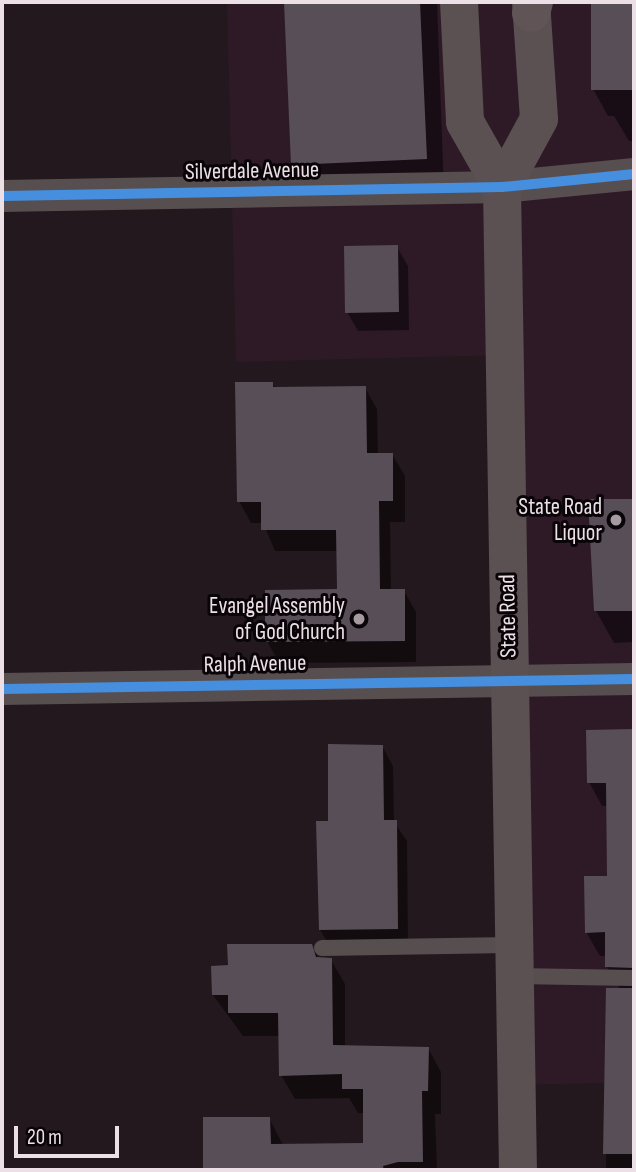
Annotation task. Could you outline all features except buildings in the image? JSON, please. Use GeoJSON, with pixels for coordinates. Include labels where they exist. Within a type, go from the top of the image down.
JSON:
{"type":"FeatureCollection","features":[{"type":"Feature","properties":{"kind":"main road","name":"State Road"},"geometry":{"type":"LineString","coordinates":[[459,2],[465,122],[502,187],[518,1170]]}},
{"type":"Feature","properties":{"kind":"main road","name":"State Road"},"geometry":{"type":"LineString","coordinates":[[502,187],[539,119],[532,5]]}},
{"type":"Feature","properties":{"kind":"street","name":"Silverdale Avenue"},"geometry":{"type":"LineString","coordinates":[[2,196],[502,187],[634,174]]}},
{"type":"Feature","properties":{"kind":"street","name":"Ralph Avenue"},"geometry":{"type":"LineString","coordinates":[[2,689],[634,679]]}},
{"type":"Feature","properties":{"kind":"lane"},"geometry":{"type":"LineString","coordinates":[[322,948],[514,961],[634,978]]}},
{"type":"Feature","properties":{"kind":"shaded area"},"geometry":{"type":"Polygon","coordinates":[[[227,2],[634,2],[634,1082],[517,1085],[505,355],[236,362],[227,2]]]}},
{"type":"Feature","properties":{"kind":"cycle path"},"geometry":{"type":"LineString","coordinates":[[2,196],[502,187],[634,174]]}},
{"type":"Feature","properties":{"kind":"cycle path"},"geometry":{"type":"LineString","coordinates":[[2,689],[634,679]]}},
{"type":"Feature","properties":{"kind":"place","name":"State Road Liquor"},"geometry":{"type":"Point","coordinates":[616,520]}},
{"type":"Feature","properties":{"kind":"place","name":"Evangel Assembly of God Church"},"geometry":{"type":"Point","coordinates":[359,619]}}]}
